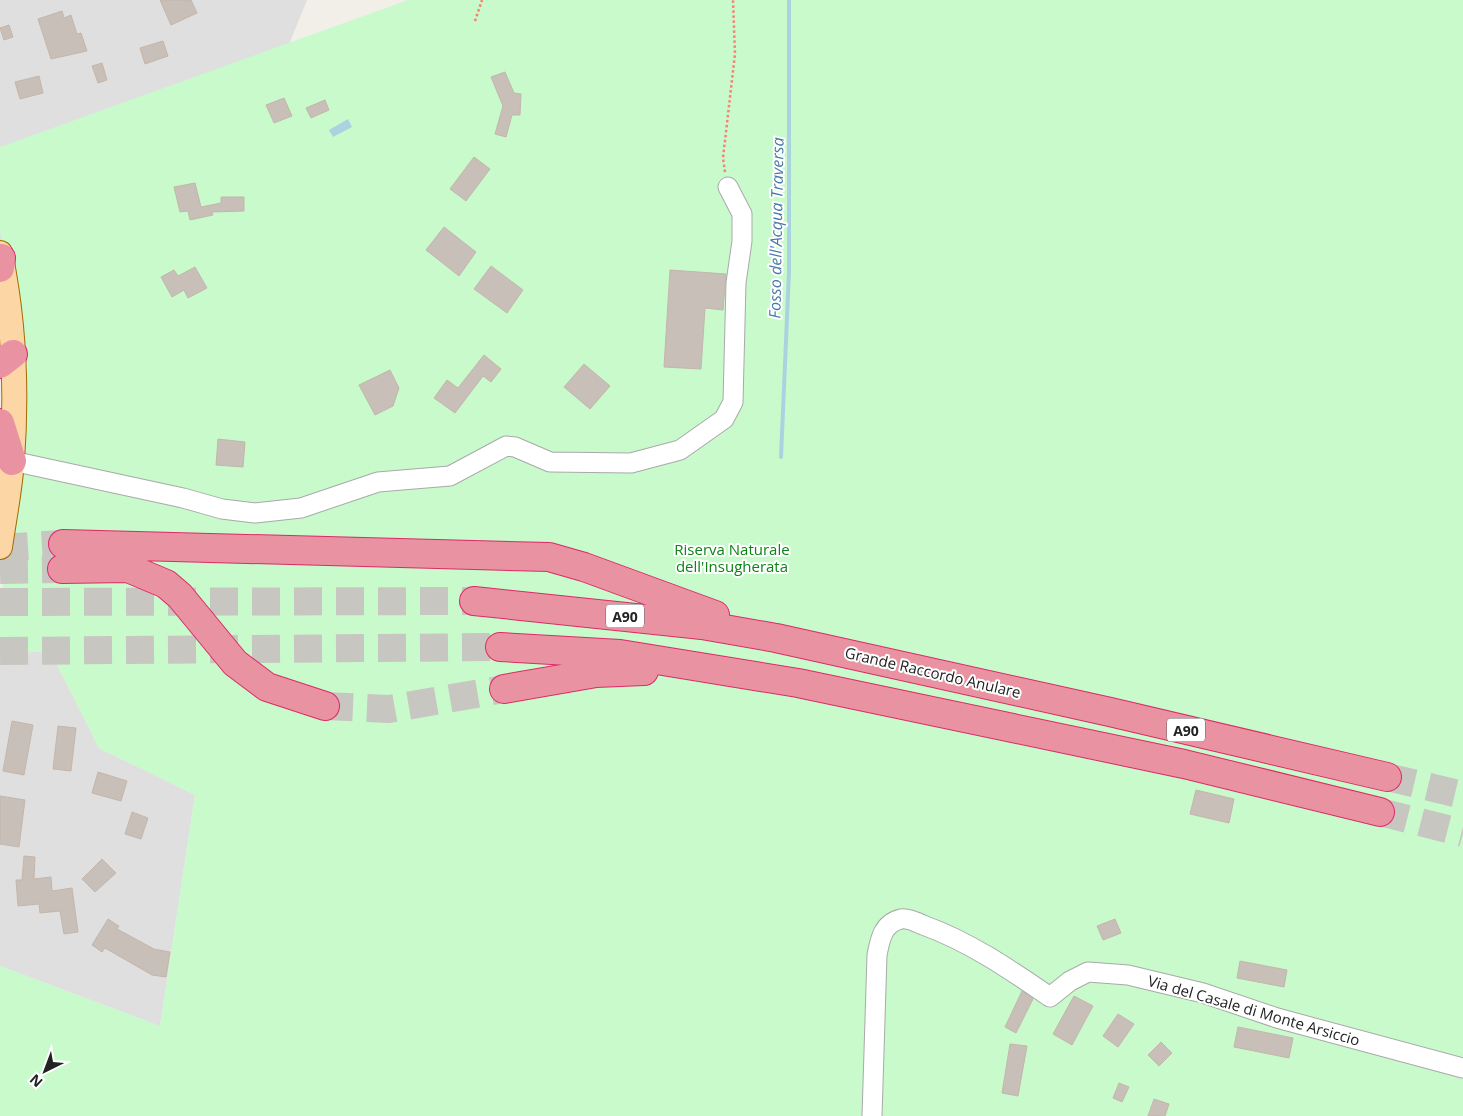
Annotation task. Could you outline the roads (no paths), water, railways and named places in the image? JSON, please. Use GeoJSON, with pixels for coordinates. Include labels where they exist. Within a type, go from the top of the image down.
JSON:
{"type":"FeatureCollection","features":[{"type":"Feature","properties":{"kind":"highway"},"geometry":{"type":"LineString","coordinates":[[0,422],[12,461]]}},
{"type":"Feature","properties":{"kind":"highway"},"geometry":{"type":"LineString","coordinates":[[325,706],[267,687],[243,669],[180,596],[166,584],[128,568],[62,556],[549,557],[584,567],[776,638]]}},
{"type":"Feature","properties":{"kind":"highway","name":"Grande Raccordo Anulare"},"geometry":{"type":"LineString","coordinates":[[474,601],[702,625],[776,638],[986,684],[1387,777]]}},
{"type":"Feature","properties":{"kind":"highway","name":"A90"},"geometry":{"type":"LineString","coordinates":[[500,647],[620,654],[798,683],[1184,764],[1380,812]]}},
{"type":"Feature","properties":{"kind":"highway"},"geometry":{"type":"LineString","coordinates":[[504,689],[596,673],[703,668]]}},
{"type":"Feature","properties":{"kind":"main road"},"geometry":{"type":"LineString","coordinates":[[0,260],[4,356],[12,461],[0,547]]}},
{"type":"Feature","properties":{"kind":"street"},"geometry":{"type":"LineString","coordinates":[[12,461],[183,498],[222,509],[255,513],[301,508],[378,482],[450,476],[506,446],[515,447],[541,460],[566,463],[631,463],[680,450],[724,419],[733,402],[736,283],[742,240],[742,214],[728,187]]}},
{"type":"Feature","properties":{"kind":"street","name":"Via del Casale di Monte Arsiccio"},"geometry":{"type":"LineString","coordinates":[[872,1116],[877,955],[884,929],[891,923],[902,919],[942,932],[991,956],[1050,996],[1070,981],[1088,972],[1128,975],[1203,993],[1276,1018],[1463,1068]]}},
{"type":"Feature","properties":{"kind":"water"},"geometry":{"type":"Polygon","coordinates":[[[348,119],[352,127],[333,137],[329,130],[348,119]]]}},
{"type":"Feature","properties":{"kind":"waterway","name":"Fosso dell'Acqua Traversa"},"geometry":{"type":"LineString","coordinates":[[781,457],[789,271],[789,0]]}},
{"type":"Feature","properties":{"kind":"tunnel"},"geometry":{"type":"LineString","coordinates":[[0,548],[63,544]]}},
{"type":"Feature","properties":{"kind":"tunnel"},"geometry":{"type":"LineString","coordinates":[[0,570],[62,569]]}},
{"type":"Feature","properties":{"kind":"tunnel"},"geometry":{"type":"LineString","coordinates":[[0,602],[474,601]]}},
{"type":"Feature","properties":{"kind":"tunnel"},"geometry":{"type":"LineString","coordinates":[[0,651],[500,647]]}},
{"type":"Feature","properties":{"kind":"tunnel"},"geometry":{"type":"LineString","coordinates":[[325,706],[389,709],[504,689]]}},
{"type":"Feature","properties":{"kind":"tunnel"},"geometry":{"type":"LineString","coordinates":[[1387,777],[1463,795]]}},
{"type":"Feature","properties":{"kind":"tunnel"},"geometry":{"type":"LineString","coordinates":[[1380,812],[1463,833]]}},
{"type":"Feature","properties":{"kind":"park label","name":"Riserva Naturale dell'Insugherata"},"geometry":{"type":"Point","coordinates":[732,558]}}]}
